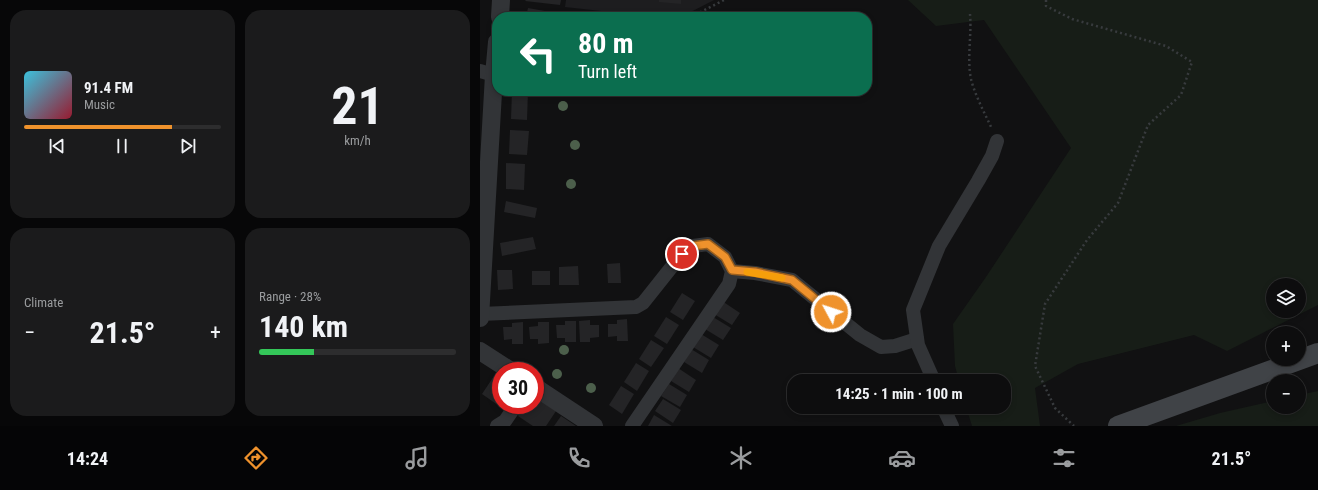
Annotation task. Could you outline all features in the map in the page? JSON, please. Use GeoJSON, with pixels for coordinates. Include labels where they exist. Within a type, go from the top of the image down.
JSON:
{"type":"FeatureCollection","features":[{"type":"Feature","properties":{"kind":"main road"},"geometry":{"type":"LineString","coordinates":[[1118,426],[1318,354]]}},
{"type":"Feature","properties":{"kind":"street"},"geometry":{"type":"LineString","coordinates":[[500,12],[501,0]]}},
{"type":"Feature","properties":{"kind":"street"},"geometry":{"type":"LineString","coordinates":[[480,318],[487,73],[492,58]]}},
{"type":"Feature","properties":{"kind":"street"},"geometry":{"type":"LineString","coordinates":[[931,374],[918,345],[913,310],[939,246],[992,156],[997,141]]}},
{"type":"Feature","properties":{"kind":"street"},"geometry":{"type":"LineString","coordinates":[[480,314],[636,307],[643,303],[682,254],[693,246],[708,244],[725,257],[732,270],[729,284],[632,426]]}},
{"type":"Feature","properties":{"kind":"street"},"geometry":{"type":"LineString","coordinates":[[732,270],[755,272],[792,280],[860,335],[881,347],[895,346],[917,339]]}},
{"type":"Feature","properties":{"kind":"street"},"geometry":{"type":"LineString","coordinates":[[480,351],[497,362]]}},
{"type":"Feature","properties":{"kind":"street"},"geometry":{"type":"LineString","coordinates":[[544,393],[594,426]]}},
{"type":"Feature","properties":{"kind":"street"},"geometry":{"type":"LineString","coordinates":[[496,426],[505,421],[510,414]]}},
{"type":"Feature","properties":{"kind":"street"},"geometry":{"type":"LineString","coordinates":[[946,414],[952,426]]}},
{"type":"Feature","properties":{"kind":"path"},"geometry":{"type":"LineString","coordinates":[[701,12],[724,0]]}},
{"type":"Feature","properties":{"kind":"path"},"geometry":{"type":"LineString","coordinates":[[1046,0],[1046,6],[1072,19],[1166,46],[1192,62],[1181,95],[1148,125],[1118,203],[1088,240],[1045,304],[1035,366],[1055,408],[1074,426]]}},
{"type":"Feature","properties":{"kind":"path"},"geometry":{"type":"LineString","coordinates":[[970,14],[969,52],[972,82],[997,141]]}},
{"type":"Feature","properties":{"kind":"shaded area"},"geometry":{"type":"Polygon","coordinates":[[[566,0],[714,0],[691,12],[610,12],[565,7],[566,0]]]}},
{"type":"Feature","properties":{"kind":"shaded area"},"geometry":{"type":"Polygon","coordinates":[[[908,0],[1318,0],[1318,305],[1306,311],[1306,278],[1266,278],[1266,318],[1292,318],[1276,326],[1266,326],[1266,331],[1227,351],[1194,335],[1078,364],[1035,388],[1040,426],[972,426],[968,414],[1011,414],[1011,374],[957,374],[955,366],[953,324],[986,277],[1071,148],[984,20],[936,26],[908,0]]]}},
{"type":"Feature","properties":{"kind":"shaded area"},"geometry":{"type":"Polygon","coordinates":[[[1318,391],[1318,426],[1176,426],[1220,413],[1266,403],[1266,414],[1306,414],[1306,394],[1318,391]]]}},
{"type":"Feature","properties":{"kind":"building"},"geometry":{"type":"Polygon","coordinates":[[[561,0],[560,5],[525,1],[561,0]]]}},
{"type":"Feature","properties":{"kind":"building"},"geometry":{"type":"Polygon","coordinates":[[[659,0],[681,0],[681,4],[659,2],[659,0]]]}},
{"type":"Feature","properties":{"kind":"building"},"geometry":{"type":"Polygon","coordinates":[[[528,8],[550,12],[527,12],[528,8]]]}},
{"type":"Feature","properties":{"kind":"building"},"geometry":{"type":"Polygon","coordinates":[[[512,96],[528,96],[527,120],[511,119],[512,96]]]}},
{"type":"Feature","properties":{"kind":"building"},"geometry":{"type":"Polygon","coordinates":[[[510,130],[529,131],[527,155],[509,154],[510,130]]]}},
{"type":"Feature","properties":{"kind":"building"},"geometry":{"type":"Polygon","coordinates":[[[506,163],[525,164],[524,190],[506,189],[506,163]]]}},
{"type":"Feature","properties":{"kind":"building"},"geometry":{"type":"Polygon","coordinates":[[[506,201],[537,208],[535,218],[504,212],[506,201]]]}},
{"type":"Feature","properties":{"kind":"building"},"geometry":{"type":"Polygon","coordinates":[[[533,237],[536,249],[502,256],[500,243],[533,237]]]}},
{"type":"Feature","properties":{"kind":"building"},"geometry":{"type":"Polygon","coordinates":[[[620,263],[621,283],[608,283],[607,264],[620,263]]]}},
{"type":"Feature","properties":{"kind":"building"},"geometry":{"type":"Polygon","coordinates":[[[578,266],[579,285],[559,285],[559,267],[578,266]]]}},
{"type":"Feature","properties":{"kind":"building"},"geometry":{"type":"Polygon","coordinates":[[[497,270],[512,270],[513,289],[498,290],[497,270]]]}},
{"type":"Feature","properties":{"kind":"building"},"geometry":{"type":"Polygon","coordinates":[[[532,271],[550,271],[550,285],[532,285],[532,271]]]}},
{"type":"Feature","properties":{"kind":"building"},"geometry":{"type":"Polygon","coordinates":[[[682,293],[695,301],[683,320],[670,312],[682,293]]]}},
{"type":"Feature","properties":{"kind":"building"},"geometry":{"type":"Polygon","coordinates":[[[722,301],[740,313],[732,325],[714,314],[722,301]]]}},
{"type":"Feature","properties":{"kind":"building"},"geometry":{"type":"Polygon","coordinates":[[[666,317],[679,325],[667,344],[654,336],[666,317]]]}},
{"type":"Feature","properties":{"kind":"building"},"geometry":{"type":"Polygon","coordinates":[[[713,317],[731,328],[723,340],[705,329],[713,317]]]}},
{"type":"Feature","properties":{"kind":"building"},"geometry":{"type":"Polygon","coordinates":[[[627,319],[628,341],[617,341],[617,336],[608,337],[608,324],[617,324],[617,320],[627,319]]]}},
{"type":"Feature","properties":{"kind":"building"},"geometry":{"type":"Polygon","coordinates":[[[590,320],[590,325],[599,325],[599,337],[590,338],[590,342],[580,342],[579,321],[590,320]]]}},
{"type":"Feature","properties":{"kind":"building"},"geometry":{"type":"Polygon","coordinates":[[[565,321],[576,321],[576,342],[565,342],[565,338],[557,338],[556,325],[565,325],[565,321]]]}},
{"type":"Feature","properties":{"kind":"building"},"geometry":{"type":"Polygon","coordinates":[[[523,322],[523,344],[512,344],[512,339],[504,340],[503,327],[512,327],[512,323],[523,322]]]}},
{"type":"Feature","properties":{"kind":"building"},"geometry":{"type":"Polygon","coordinates":[[[538,322],[549,322],[549,343],[538,344],[538,339],[530,339],[529,327],[538,326],[538,322]]]}},
{"type":"Feature","properties":{"kind":"building"},"geometry":{"type":"Polygon","coordinates":[[[701,334],[719,345],[711,358],[693,347],[701,334]]]}},
{"type":"Feature","properties":{"kind":"building"},"geometry":{"type":"Polygon","coordinates":[[[651,340],[664,348],[651,367],[639,359],[651,340]]]}},
{"type":"Feature","properties":{"kind":"building"},"geometry":{"type":"Polygon","coordinates":[[[691,349],[709,360],[702,373],[684,362],[691,349]]]}},
{"type":"Feature","properties":{"kind":"building"},"geometry":{"type":"Polygon","coordinates":[[[636,363],[649,371],[637,391],[624,382],[636,363]]]}},
{"type":"Feature","properties":{"kind":"building"},"geometry":{"type":"Polygon","coordinates":[[[678,368],[696,380],[689,392],[671,381],[678,368]]]}},
{"type":"Feature","properties":{"kind":"building"},"geometry":{"type":"Polygon","coordinates":[[[492,379],[492,401],[482,394],[492,379]]]}},
{"type":"Feature","properties":{"kind":"building"},"geometry":{"type":"Polygon","coordinates":[[[669,384],[687,395],[680,407],[661,396],[669,384]]]}},
{"type":"Feature","properties":{"kind":"building"},"geometry":{"type":"Polygon","coordinates":[[[621,386],[634,394],[622,414],[609,405],[621,386]]]}},
{"type":"Feature","properties":{"kind":"building"},"geometry":{"type":"Polygon","coordinates":[[[663,399],[681,410],[673,423],[655,411],[663,399]]]}},
{"type":"Feature","properties":{"kind":"building"},"geometry":{"type":"Polygon","coordinates":[[[544,403],[556,411],[546,426],[533,426],[518,416],[519,414],[544,414],[544,403]]]}},
{"type":"Feature","properties":{"kind":"building"},"geometry":{"type":"Polygon","coordinates":[[[654,415],[672,426],[648,426],[654,415]]]}},
{"type":"Feature","properties":{"kind":"building"},"geometry":{"type":"Polygon","coordinates":[[[561,416],[576,426],[554,426],[561,416]]]}},
{"type":"Feature","properties":{"kind":"slow traffic"},"geometry":{"type":"LineString","coordinates":[[747,272],[755,272],[782,278]]}},
{"type":"Feature","properties":{"kind":"route"},"geometry":{"type":"LineString","coordinates":[[682,254],[693,246],[708,244],[725,257],[732,270],[755,272],[792,280],[831,312]]}}]}
